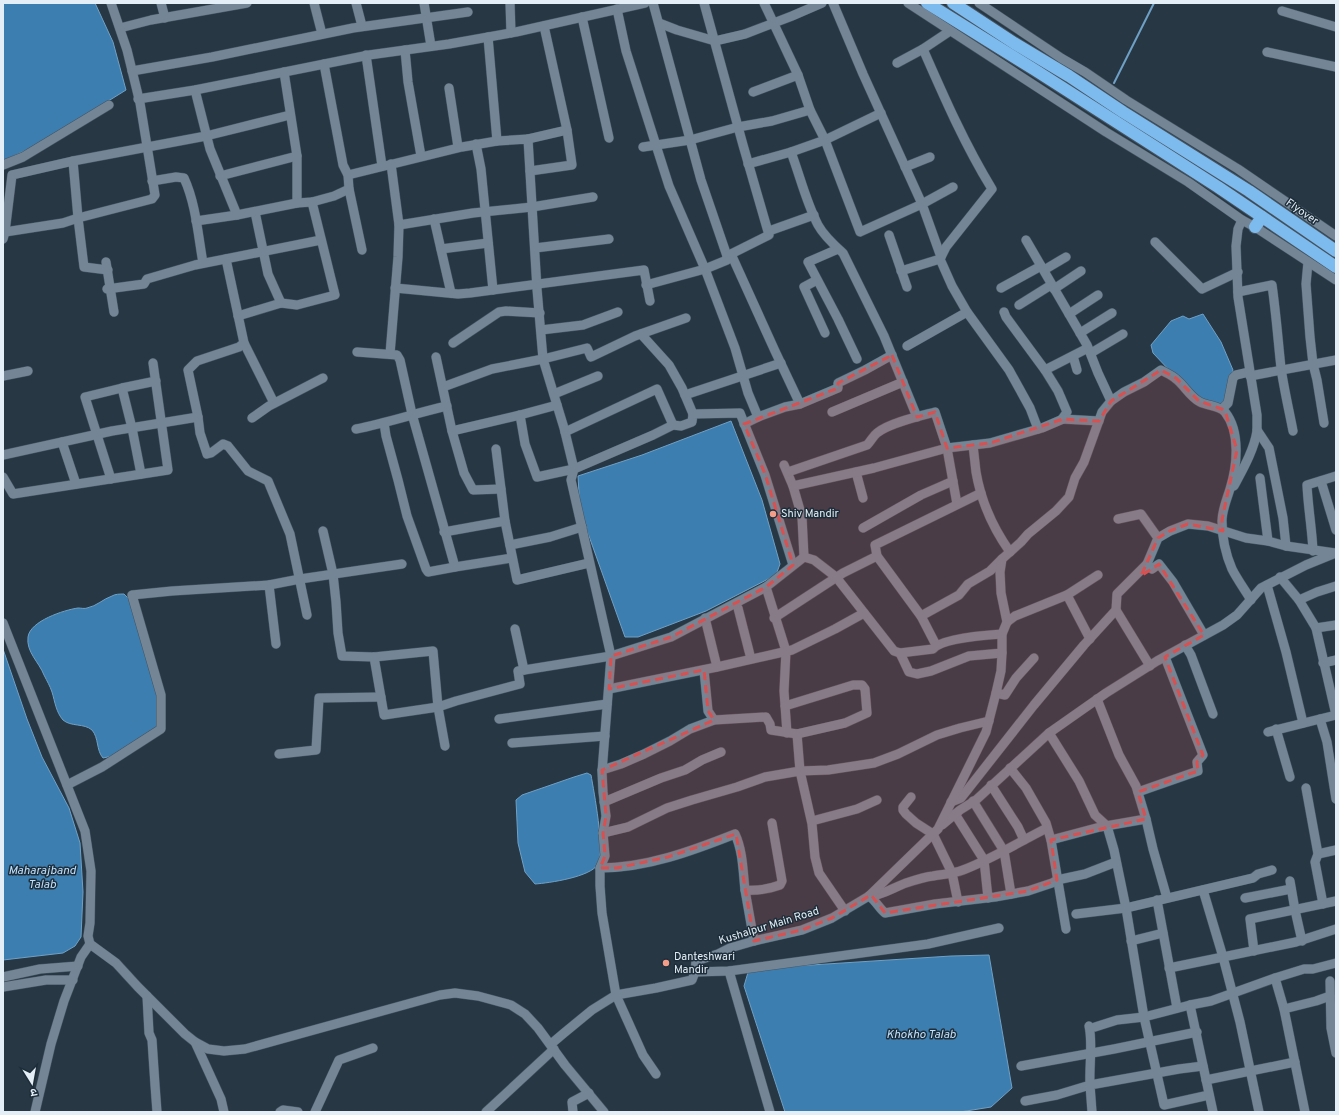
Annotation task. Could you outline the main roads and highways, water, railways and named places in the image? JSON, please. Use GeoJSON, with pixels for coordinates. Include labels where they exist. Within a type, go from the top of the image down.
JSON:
{"type":"FeatureCollection","features":[{"type":"Feature","properties":{"kind":"highway"},"geometry":{"type":"LineString","coordinates":[[927,3],[1035,70],[1262,217],[1336,267]]}},
{"type":"Feature","properties":{"kind":"highway","name":"Flyover"},"geometry":{"type":"LineString","coordinates":[[953,3],[1123,112],[1256,188],[1281,212],[1336,251]]}},
{"type":"Feature","properties":{"kind":"highway"},"geometry":{"type":"LineString","coordinates":[[1255,227],[1262,217]]}},
{"type":"Feature","properties":{"kind":"water"},"geometry":{"type":"Polygon","coordinates":[[[3,3],[95,3],[113,42],[126,90],[39,144],[3,161],[3,3]]]}},
{"type":"Feature","properties":{"kind":"water"},"geometry":{"type":"Polygon","coordinates":[[[1203,314],[1221,342],[1233,370],[1229,381],[1227,397],[1221,404],[1207,403],[1189,391],[1153,353],[1151,345],[1171,321],[1183,316],[1189,319],[1203,314]]]}},
{"type":"Feature","properties":{"kind":"water"},"geometry":{"type":"Polygon","coordinates":[[[731,421],[762,500],[780,564],[776,575],[706,611],[638,637],[625,637],[580,511],[578,476],[642,455],[731,421]]]}},
{"type":"Feature","properties":{"kind":"water"},"geometry":{"type":"Polygon","coordinates":[[[124,594],[136,606],[161,706],[156,730],[117,755],[103,758],[92,730],[85,726],[70,724],[61,717],[42,670],[31,652],[28,637],[30,631],[35,626],[48,617],[72,609],[91,607],[113,595],[124,594]]]}},
{"type":"Feature","properties":{"kind":"water","name":"Maharajband Talab"},"geometry":{"type":"Polygon","coordinates":[[[3,649],[27,719],[42,757],[69,808],[80,843],[83,892],[81,937],[75,946],[63,953],[3,960],[3,649]]]}},
{"type":"Feature","properties":{"kind":"water"},"geometry":{"type":"Polygon","coordinates":[[[587,773],[591,775],[600,834],[600,857],[598,864],[594,869],[579,876],[559,881],[535,884],[525,872],[518,843],[516,800],[522,795],[587,773]]]}},
{"type":"Feature","properties":{"kind":"water","name":"Khokho Talab"},"geometry":{"type":"Polygon","coordinates":[[[989,955],[1012,1088],[991,1107],[960,1112],[785,1112],[744,986],[749,969],[951,956],[989,955]]]}},
{"type":"Feature","properties":{"kind":"waterway"},"geometry":{"type":"LineString","coordinates":[[1114,83],[1154,3]]}},
{"type":"Feature","properties":{"kind":"place","name":"Shiv Mandir"},"geometry":{"type":"Point","coordinates":[773,514]}},
{"type":"Feature","properties":{"kind":"place","name":"Danteshwari Mandir"},"geometry":{"type":"Point","coordinates":[666,963]}}]}
